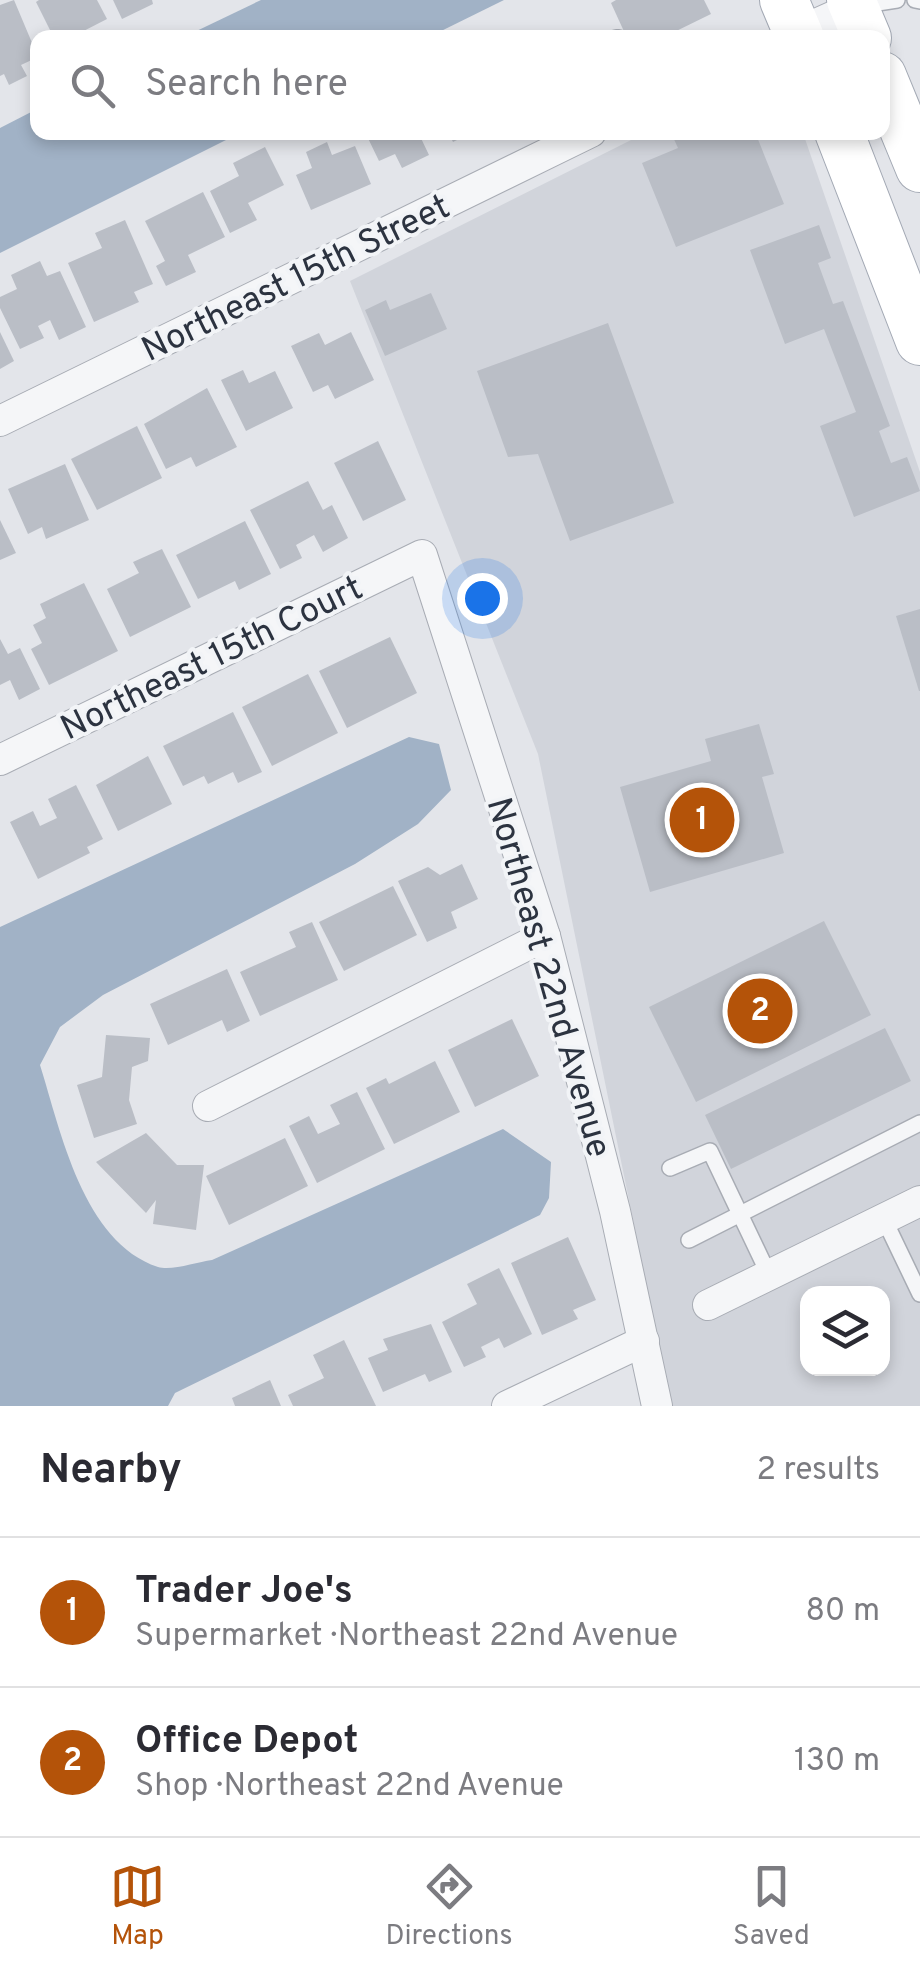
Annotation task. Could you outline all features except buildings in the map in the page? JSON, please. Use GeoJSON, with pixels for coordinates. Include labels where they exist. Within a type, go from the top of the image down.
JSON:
{"type":"FeatureCollection","features":[{"type":"Feature","properties":{"kind":"main road"},"geometry":{"type":"LineString","coordinates":[[890,95],[920,168]]}},
{"type":"Feature","properties":{"kind":"main road"},"geometry":{"type":"LineString","coordinates":[[842,140],[920,341]]}},
{"type":"Feature","properties":{"kind":"street"},"geometry":{"type":"LineString","coordinates":[[792,27],[867,11]]}},
{"type":"Feature","properties":{"kind":"street","name":"Northeast 15th Street"},"geometry":{"type":"LineString","coordinates":[[0,421],[574,140]]}},
{"type":"Feature","properties":{"kind":"street","name":"Northeast 15th Court"},"geometry":{"type":"LineString","coordinates":[[0,760],[422,554]]}},
{"type":"Feature","properties":{"kind":"street","name":"Northeast 22nd Avenue"},"geometry":{"type":"LineString","coordinates":[[422,554],[545,936],[644,1342],[656,1406]]}},
{"type":"Feature","properties":{"kind":"street"},"geometry":{"type":"LineString","coordinates":[[208,1106],[545,936]]}},
{"type":"Feature","properties":{"kind":"street"},"geometry":{"type":"LineString","coordinates":[[708,1305],[920,1201]]}},
{"type":"Feature","properties":{"kind":"street"},"geometry":{"type":"LineString","coordinates":[[506,1406],[644,1342]]}},
{"type":"Feature","properties":{"kind":"lane"},"geometry":{"type":"LineString","coordinates":[[688,1240],[920,1124]]}},
{"type":"Feature","properties":{"kind":"lane"},"geometry":{"type":"LineString","coordinates":[[670,1168],[710,1151],[769,1275]]}},
{"type":"Feature","properties":{"kind":"lane"},"geometry":{"type":"LineString","coordinates":[[884,1219],[920,1294]]}},
{"type":"Feature","properties":{"kind":"shaded area"},"geometry":{"type":"Polygon","coordinates":[[[631,140],[805,140],[920,472],[920,1406],[671,1406],[538,754],[350,281],[631,140]]]}},
{"type":"Feature","properties":{"kind":"water"},"geometry":{"type":"Polygon","coordinates":[[[261,0],[504,0],[443,30],[199,30],[261,0]]]}},
{"type":"Feature","properties":{"kind":"water"},"geometry":{"type":"Polygon","coordinates":[[[30,113],[30,140],[226,140],[0,253],[0,128],[30,113]]]}},
{"type":"Feature","properties":{"kind":"water"},"geometry":{"type":"Polygon","coordinates":[[[409,737],[439,744],[451,790],[418,824],[355,864],[103,995],[60,1027],[40,1065],[67,1152],[93,1210],[132,1254],[158,1267],[212,1260],[503,1129],[551,1162],[549,1198],[540,1215],[175,1393],[168,1406],[0,1406],[0,927],[409,737]]]}},
{"type":"Feature","properties":{"kind":"place","name":"Trader Joe's"},"geometry":{"type":"Point","coordinates":[702,820]}},
{"type":"Feature","properties":{"kind":"place","name":"Office Depot"},"geometry":{"type":"Point","coordinates":[760,1011]}}]}
